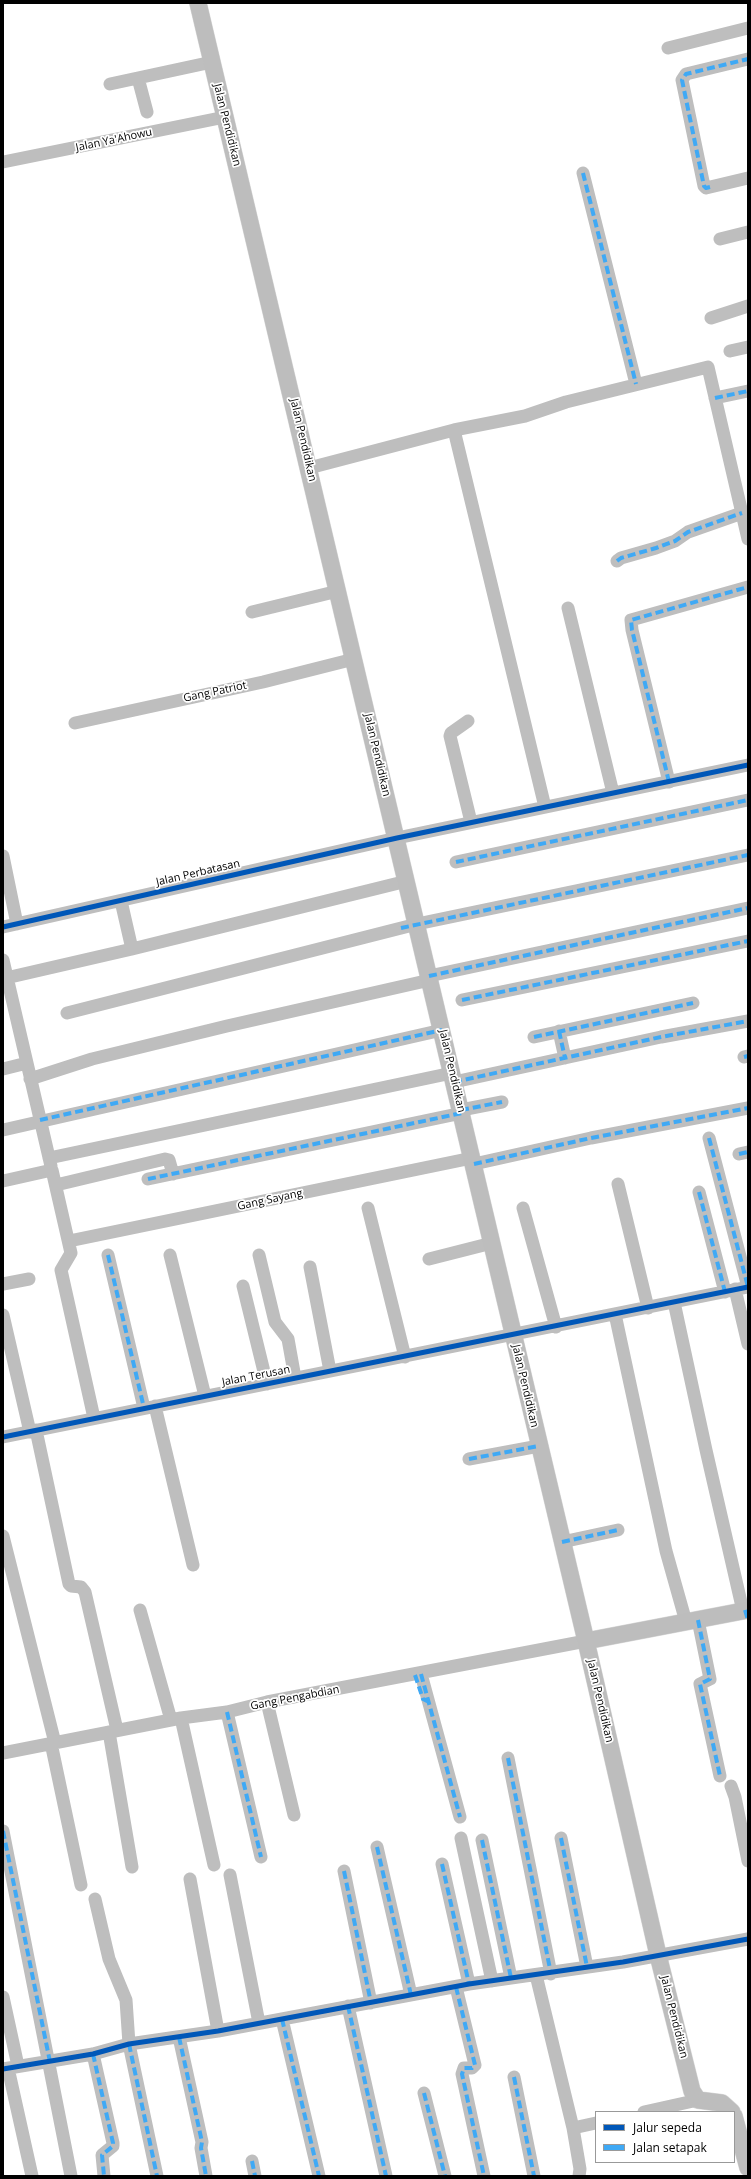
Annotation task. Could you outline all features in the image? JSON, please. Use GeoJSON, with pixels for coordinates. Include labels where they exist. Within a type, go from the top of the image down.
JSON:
{"type":"FeatureCollection","features":[{"type":"Feature","properties":{"kind":"main road","name":"Jalan Pendidikan"},"geometry":{"type":"LineString","coordinates":[[198,3],[430,978],[512,1335],[586,1641],[658,1955],[692,2091],[698,2100]]}},
{"type":"Feature","properties":{"kind":"main road"},"geometry":{"type":"LineString","coordinates":[[586,1641],[692,1621],[746,1613]]}},
{"type":"Feature","properties":{"kind":"main road"},"geometry":{"type":"LineString","coordinates":[[698,2100],[722,2103],[731,2111]]}},
{"type":"Feature","properties":{"kind":"main road"},"geometry":{"type":"LineString","coordinates":[[735,2120],[748,2168]]}},
{"type":"Feature","properties":{"kind":"street"},"geometry":{"type":"LineString","coordinates":[[668,48],[748,28]]}},
{"type":"Feature","properties":{"kind":"street"},"geometry":{"type":"LineString","coordinates":[[748,59],[686,74],[682,80],[704,186],[706,188],[748,178]]}},
{"type":"Feature","properties":{"kind":"street"},"geometry":{"type":"LineString","coordinates":[[110,84],[212,62]]}},
{"type":"Feature","properties":{"kind":"street"},"geometry":{"type":"LineString","coordinates":[[138,78],[147,112]]}},
{"type":"Feature","properties":{"kind":"street","name":"Jalan Ya'Ahowu"},"geometry":{"type":"LineString","coordinates":[[3,162],[225,117]]}},
{"type":"Feature","properties":{"kind":"street"},"geometry":{"type":"LineString","coordinates":[[583,173],[636,384]]}},
{"type":"Feature","properties":{"kind":"street"},"geometry":{"type":"LineString","coordinates":[[720,239],[748,232]]}},
{"type":"Feature","properties":{"kind":"street"},"geometry":{"type":"LineString","coordinates":[[711,318],[748,306]]}},
{"type":"Feature","properties":{"kind":"street"},"geometry":{"type":"LineString","coordinates":[[730,351],[748,347]]}},
{"type":"Feature","properties":{"kind":"street"},"geometry":{"type":"LineString","coordinates":[[309,468],[454,430],[525,416],[566,402],[708,367],[748,539]]}},
{"type":"Feature","properties":{"kind":"street"},"geometry":{"type":"LineString","coordinates":[[715,398],[748,391]]}},
{"type":"Feature","properties":{"kind":"street"},"geometry":{"type":"LineString","coordinates":[[454,430],[545,807]]}},
{"type":"Feature","properties":{"kind":"street"},"geometry":{"type":"LineString","coordinates":[[616,561],[675,541],[688,532],[742,513]]}},
{"type":"Feature","properties":{"kind":"street"},"geometry":{"type":"LineString","coordinates":[[669,782],[632,630],[631,620],[748,587]]}},
{"type":"Feature","properties":{"kind":"street"},"geometry":{"type":"LineString","coordinates":[[252,612],[338,592]]}},
{"type":"Feature","properties":{"kind":"street"},"geometry":{"type":"LineString","coordinates":[[568,608],[613,793]]}},
{"type":"Feature","properties":{"kind":"street","name":"Gang Patriot"},"geometry":{"type":"LineString","coordinates":[[74,723],[263,682],[354,659]]}},
{"type":"Feature","properties":{"kind":"street"},"geometry":{"type":"LineString","coordinates":[[468,721],[451,733],[450,736],[471,822]]}},
{"type":"Feature","properties":{"kind":"street","name":"Jalan Perbatasan"},"geometry":{"type":"LineString","coordinates":[[3,927],[397,838],[748,765]]}},
{"type":"Feature","properties":{"kind":"street"},"geometry":{"type":"LineString","coordinates":[[456,862],[748,800]]}},
{"type":"Feature","properties":{"kind":"street"},"geometry":{"type":"LineString","coordinates":[[67,1012],[417,924],[748,855]]}},
{"type":"Feature","properties":{"kind":"street"},"geometry":{"type":"LineString","coordinates":[[3,856],[18,924]]}},
{"type":"Feature","properties":{"kind":"street"},"geometry":{"type":"LineString","coordinates":[[6,978],[132,949],[407,881]]}},
{"type":"Feature","properties":{"kind":"street"},"geometry":{"type":"LineString","coordinates":[[120,900],[132,949]]}},
{"type":"Feature","properties":{"kind":"street"},"geometry":{"type":"LineString","coordinates":[[30,1079],[92,1058],[430,978],[748,908]]}},
{"type":"Feature","properties":{"kind":"street"},"geometry":{"type":"LineString","coordinates":[[462,1000],[748,941]]}},
{"type":"Feature","properties":{"kind":"street"},"geometry":{"type":"LineString","coordinates":[[3,960],[71,1253],[61,1270],[94,1418]]}},
{"type":"Feature","properties":{"kind":"street"},"geometry":{"type":"LineString","coordinates":[[534,1037],[693,1003]]}},
{"type":"Feature","properties":{"kind":"street"},"geometry":{"type":"LineString","coordinates":[[3,1181],[51,1164],[453,1077],[565,1058],[661,1037],[748,1021]]}},
{"type":"Feature","properties":{"kind":"street"},"geometry":{"type":"LineString","coordinates":[[3,1130],[40,1120],[442,1030]]}},
{"type":"Feature","properties":{"kind":"street"},"geometry":{"type":"LineString","coordinates":[[559,1031],[565,1058]]}},
{"type":"Feature","properties":{"kind":"street"},"geometry":{"type":"LineString","coordinates":[[3,1069],[26,1063]]}},
{"type":"Feature","properties":{"kind":"street"},"geometry":{"type":"LineString","coordinates":[[148,1179],[502,1102]]}},
{"type":"Feature","properties":{"kind":"street","name":"Gang Sayang"},"geometry":{"type":"LineString","coordinates":[[68,1241],[748,1108]]}},
{"type":"Feature","properties":{"kind":"street"},"geometry":{"type":"LineString","coordinates":[[709,1138],[748,1287]]}},
{"type":"Feature","properties":{"kind":"street"},"geometry":{"type":"LineString","coordinates":[[56,1185],[165,1159],[169,1160],[173,1174]]}},
{"type":"Feature","properties":{"kind":"street"},"geometry":{"type":"LineString","coordinates":[[618,1184],[648,1308]]}},
{"type":"Feature","properties":{"kind":"street"},"geometry":{"type":"LineString","coordinates":[[699,1192],[748,1344]]}},
{"type":"Feature","properties":{"kind":"street"},"geometry":{"type":"LineString","coordinates":[[368,1208],[405,1357]]}},
{"type":"Feature","properties":{"kind":"street"},"geometry":{"type":"LineString","coordinates":[[523,1208],[556,1326]]}},
{"type":"Feature","properties":{"kind":"street"},"geometry":{"type":"LineString","coordinates":[[429,1259],[492,1243]]}},
{"type":"Feature","properties":{"kind":"street"},"geometry":{"type":"LineString","coordinates":[[108,1255],[193,1565]]}},
{"type":"Feature","properties":{"kind":"street"},"geometry":{"type":"LineString","coordinates":[[170,1255],[205,1396]]}},
{"type":"Feature","properties":{"kind":"street"},"geometry":{"type":"LineString","coordinates":[[259,1255],[275,1322],[288,1340],[295,1378]]}},
{"type":"Feature","properties":{"kind":"street"},"geometry":{"type":"LineString","coordinates":[[310,1267],[330,1371]]}},
{"type":"Feature","properties":{"kind":"street"},"geometry":{"type":"LineString","coordinates":[[3,1284],[29,1279]]}},
{"type":"Feature","properties":{"kind":"street"},"geometry":{"type":"LineString","coordinates":[[243,1286],[267,1384]]}},
{"type":"Feature","properties":{"kind":"street","name":"Jalan Terusan"},"geometry":{"type":"LineString","coordinates":[[3,1437],[748,1287]]}},
{"type":"Feature","properties":{"kind":"street"},"geometry":{"type":"LineString","coordinates":[[674,1302],[706,1450],[746,1613]]}},
{"type":"Feature","properties":{"kind":"street"},"geometry":{"type":"LineString","coordinates":[[615,1314],[666,1551],[692,1621],[710,1679],[700,1684],[720,1776]]}},
{"type":"Feature","properties":{"kind":"street"},"geometry":{"type":"LineString","coordinates":[[3,1315],[33,1431],[69,1584],[71,1586],[81,1587],[85,1592],[113,1731],[132,1867]]}},
{"type":"Feature","properties":{"kind":"street"},"geometry":{"type":"LineString","coordinates":[[469,1459],[539,1446]]}},
{"type":"Feature","properties":{"kind":"street"},"geometry":{"type":"LineString","coordinates":[[562,1542],[618,1530]]}},
{"type":"Feature","properties":{"kind":"street"},"geometry":{"type":"LineString","coordinates":[[3,1536],[53,1743],[81,1885]]}},
{"type":"Feature","properties":{"kind":"street"},"geometry":{"type":"LineString","coordinates":[[140,1610],[176,1719],[214,1865]]}},
{"type":"Feature","properties":{"kind":"street","name":"Gang Pengabdian"},"geometry":{"type":"LineString","coordinates":[[3,1753],[176,1719],[227,1712],[267,1702],[586,1641]]}},
{"type":"Feature","properties":{"kind":"street"},"geometry":{"type":"LineString","coordinates":[[418,1674],[429,1702],[460,1817]]}},
{"type":"Feature","properties":{"kind":"street"},"geometry":{"type":"LineString","coordinates":[[267,1702],[294,1815]]}},
{"type":"Feature","properties":{"kind":"street"},"geometry":{"type":"LineString","coordinates":[[227,1712],[261,1857]]}},
{"type":"Feature","properties":{"kind":"street"},"geometry":{"type":"LineString","coordinates":[[508,1758],[551,1974]]}},
{"type":"Feature","properties":{"kind":"street"},"geometry":{"type":"LineString","coordinates":[[731,1786],[735,1797],[748,1861]]}},
{"type":"Feature","properties":{"kind":"street"},"geometry":{"type":"LineString","coordinates":[[3,1832],[50,2062],[71,2176]]}},
{"type":"Feature","properties":{"kind":"street"},"geometry":{"type":"LineString","coordinates":[[461,1838],[492,1981]]}},
{"type":"Feature","properties":{"kind":"street"},"geometry":{"type":"LineString","coordinates":[[561,1838],[587,1968]]}},
{"type":"Feature","properties":{"kind":"street"},"geometry":{"type":"LineString","coordinates":[[482,1840],[511,1978]]}},
{"type":"Feature","properties":{"kind":"street"},"geometry":{"type":"LineString","coordinates":[[376,1847],[411,1995]]}},
{"type":"Feature","properties":{"kind":"street"},"geometry":{"type":"LineString","coordinates":[[442,1864],[469,1984]]}},
{"type":"Feature","properties":{"kind":"street"},"geometry":{"type":"LineString","coordinates":[[344,1871],[371,2003]]}},
{"type":"Feature","properties":{"kind":"street"},"geometry":{"type":"LineString","coordinates":[[230,1875],[259,2023]]}},
{"type":"Feature","properties":{"kind":"street"},"geometry":{"type":"LineString","coordinates":[[190,1879],[218,2031]]}},
{"type":"Feature","properties":{"kind":"street"},"geometry":{"type":"LineString","coordinates":[[95,1899],[109,1958],[126,2000],[129,2044],[157,2176]]}},
{"type":"Feature","properties":{"kind":"street"},"geometry":{"type":"LineString","coordinates":[[10,2068],[93,2054],[129,2044],[218,2031],[469,1984],[551,1974],[748,1939]]}},
{"type":"Feature","properties":{"kind":"street"},"geometry":{"type":"LineString","coordinates":[[536,1975],[573,2128],[580,2169],[579,2176]]}},
{"type":"Feature","properties":{"kind":"street"},"geometry":{"type":"LineString","coordinates":[[456,1987],[475,2065],[472,2068],[464,2068],[462,2074],[484,2176]]}},
{"type":"Feature","properties":{"kind":"street"},"geometry":{"type":"LineString","coordinates":[[3,1997],[10,2068],[32,2176]]}},
{"type":"Feature","properties":{"kind":"street"},"geometry":{"type":"LineString","coordinates":[[348,2006],[386,2176]]}},
{"type":"Feature","properties":{"kind":"street"},"geometry":{"type":"LineString","coordinates":[[282,2019],[319,2176]]}},
{"type":"Feature","properties":{"kind":"street"},"geometry":{"type":"LineString","coordinates":[[179,2037],[202,2142],[201,2148],[206,2176]]}},
{"type":"Feature","properties":{"kind":"street"},"geometry":{"type":"LineString","coordinates":[[93,2054],[113,2143],[113,2146],[102,2155],[104,2176]]}},
{"type":"Feature","properties":{"kind":"street"},"geometry":{"type":"LineString","coordinates":[[514,2077],[534,2176]]}},
{"type":"Feature","properties":{"kind":"street"},"geometry":{"type":"LineString","coordinates":[[424,2093],[445,2176]]}},
{"type":"Feature","properties":{"kind":"street"},"geometry":{"type":"LineString","coordinates":[[648,2111],[698,2100]]}},
{"type":"Feature","properties":{"kind":"street"},"geometry":{"type":"LineString","coordinates":[[573,2128],[595,2122]]}},
{"type":"Feature","properties":{"kind":"street"},"geometry":{"type":"LineString","coordinates":[[252,2161],[255,2176]]}},
{"type":"Feature","properties":{"kind":"marked path"},"geometry":{"type":"LineString","coordinates":[[710,187],[706,188],[704,186],[682,80],[686,74],[748,59]]}},
{"type":"Feature","properties":{"kind":"marked path"},"geometry":{"type":"LineString","coordinates":[[583,173],[636,384]]}},
{"type":"Feature","properties":{"kind":"marked path"},"geometry":{"type":"LineString","coordinates":[[715,398],[748,391]]}},
{"type":"Feature","properties":{"kind":"marked path"},"geometry":{"type":"LineString","coordinates":[[617,561],[621,558],[675,541],[688,532],[742,513]]}},
{"type":"Feature","properties":{"kind":"marked path"},"geometry":{"type":"LineString","coordinates":[[669,782],[632,630],[631,620],[748,587]]}},
{"type":"Feature","properties":{"kind":"marked path"},"geometry":{"type":"LineString","coordinates":[[456,862],[748,800]]}},
{"type":"Feature","properties":{"kind":"marked path"},"geometry":{"type":"LineString","coordinates":[[401,928],[748,855]]}},
{"type":"Feature","properties":{"kind":"marked path"},"geometry":{"type":"LineString","coordinates":[[429,976],[748,908]]}},
{"type":"Feature","properties":{"kind":"marked path"},"geometry":{"type":"LineString","coordinates":[[462,1000],[748,941]]}},
{"type":"Feature","properties":{"kind":"marked path"},"geometry":{"type":"LineString","coordinates":[[534,1037],[693,1003]]}},
{"type":"Feature","properties":{"kind":"marked path"},"geometry":{"type":"LineString","coordinates":[[454,1082],[661,1037],[748,1021]]}},
{"type":"Feature","properties":{"kind":"marked path"},"geometry":{"type":"LineString","coordinates":[[40,1120],[442,1030]]}},
{"type":"Feature","properties":{"kind":"marked path"},"geometry":{"type":"LineString","coordinates":[[559,1031],[565,1058]]}},
{"type":"Feature","properties":{"kind":"marked path"},"geometry":{"type":"LineString","coordinates":[[744,1057],[748,1056]]}},
{"type":"Feature","properties":{"kind":"marked path"},"geometry":{"type":"LineString","coordinates":[[461,1110],[502,1102]]}},
{"type":"Feature","properties":{"kind":"marked path"},"geometry":{"type":"LineString","coordinates":[[474,1164],[591,1138],[748,1108]]}},
{"type":"Feature","properties":{"kind":"marked path"},"geometry":{"type":"LineString","coordinates":[[148,1179],[462,1113]]}},
{"type":"Feature","properties":{"kind":"marked path"},"geometry":{"type":"LineString","coordinates":[[709,1138],[748,1287]]}},
{"type":"Feature","properties":{"kind":"marked path"},"geometry":{"type":"LineString","coordinates":[[739,1154],[748,1152]]}},
{"type":"Feature","properties":{"kind":"marked path"},"geometry":{"type":"LineString","coordinates":[[699,1192],[725,1292]]}},
{"type":"Feature","properties":{"kind":"marked path"},"geometry":{"type":"LineString","coordinates":[[108,1255],[144,1408]]}},
{"type":"Feature","properties":{"kind":"marked path"},"geometry":{"type":"LineString","coordinates":[[469,1459],[539,1446]]}},
{"type":"Feature","properties":{"kind":"marked path"},"geometry":{"type":"LineString","coordinates":[[562,1542],[618,1530]]}},
{"type":"Feature","properties":{"kind":"marked path"},"geometry":{"type":"LineString","coordinates":[[745,1610],[748,1620]]}},
{"type":"Feature","properties":{"kind":"marked path"},"geometry":{"type":"LineString","coordinates":[[698,1620],[710,1679],[700,1684],[720,1776]]}},
{"type":"Feature","properties":{"kind":"marked path"},"geometry":{"type":"LineString","coordinates":[[421,1674],[460,1817]]}},
{"type":"Feature","properties":{"kind":"marked path"},"geometry":{"type":"LineString","coordinates":[[415,1675],[423,1699],[429,1702]]}},
{"type":"Feature","properties":{"kind":"marked path"},"geometry":{"type":"LineString","coordinates":[[227,1712],[261,1857]]}},
{"type":"Feature","properties":{"kind":"marked path"},"geometry":{"type":"LineString","coordinates":[[508,1758],[551,1974]]}},
{"type":"Feature","properties":{"kind":"marked path"},"geometry":{"type":"LineString","coordinates":[[3,1831],[50,2062]]}},
{"type":"Feature","properties":{"kind":"marked path"},"geometry":{"type":"LineString","coordinates":[[561,1838],[587,1967]]}},
{"type":"Feature","properties":{"kind":"marked path"},"geometry":{"type":"LineString","coordinates":[[482,1840],[511,1978]]}},
{"type":"Feature","properties":{"kind":"marked path"},"geometry":{"type":"LineString","coordinates":[[377,1847],[411,1995]]}},
{"type":"Feature","properties":{"kind":"marked path"},"geometry":{"type":"LineString","coordinates":[[442,1864],[469,1984]]}},
{"type":"Feature","properties":{"kind":"marked path"},"geometry":{"type":"LineString","coordinates":[[344,1871],[371,2003]]}},
{"type":"Feature","properties":{"kind":"marked path"},"geometry":{"type":"LineString","coordinates":[[456,1987],[475,2065],[472,2068],[464,2068],[462,2074],[484,2176]]}},
{"type":"Feature","properties":{"kind":"marked path"},"geometry":{"type":"LineString","coordinates":[[348,2006],[386,2176]]}},
{"type":"Feature","properties":{"kind":"marked path"},"geometry":{"type":"LineString","coordinates":[[282,2019],[319,2176]]}},
{"type":"Feature","properties":{"kind":"marked path"},"geometry":{"type":"LineString","coordinates":[[179,2037],[202,2142],[201,2148],[206,2176]]}},
{"type":"Feature","properties":{"kind":"marked path"},"geometry":{"type":"LineString","coordinates":[[129,2044],[157,2176]]}},
{"type":"Feature","properties":{"kind":"marked path"},"geometry":{"type":"LineString","coordinates":[[93,2054],[113,2143],[113,2146],[102,2155],[104,2176]]}},
{"type":"Feature","properties":{"kind":"marked path"},"geometry":{"type":"LineString","coordinates":[[514,2077],[534,2176]]}},
{"type":"Feature","properties":{"kind":"marked path"},"geometry":{"type":"LineString","coordinates":[[424,2093],[445,2176]]}},
{"type":"Feature","properties":{"kind":"marked path"},"geometry":{"type":"LineString","coordinates":[[252,2161],[255,2176]]}},
{"type":"Feature","properties":{"kind":"cycle path"},"geometry":{"type":"LineString","coordinates":[[3,927],[397,838],[748,765]]}},
{"type":"Feature","properties":{"kind":"cycle path"},"geometry":{"type":"LineString","coordinates":[[3,1437],[748,1287]]}},
{"type":"Feature","properties":{"kind":"cycle path"},"geometry":{"type":"LineString","coordinates":[[3,2069],[93,2054],[129,2044],[218,2031],[469,1984],[623,1962],[748,1939]]}}]}
